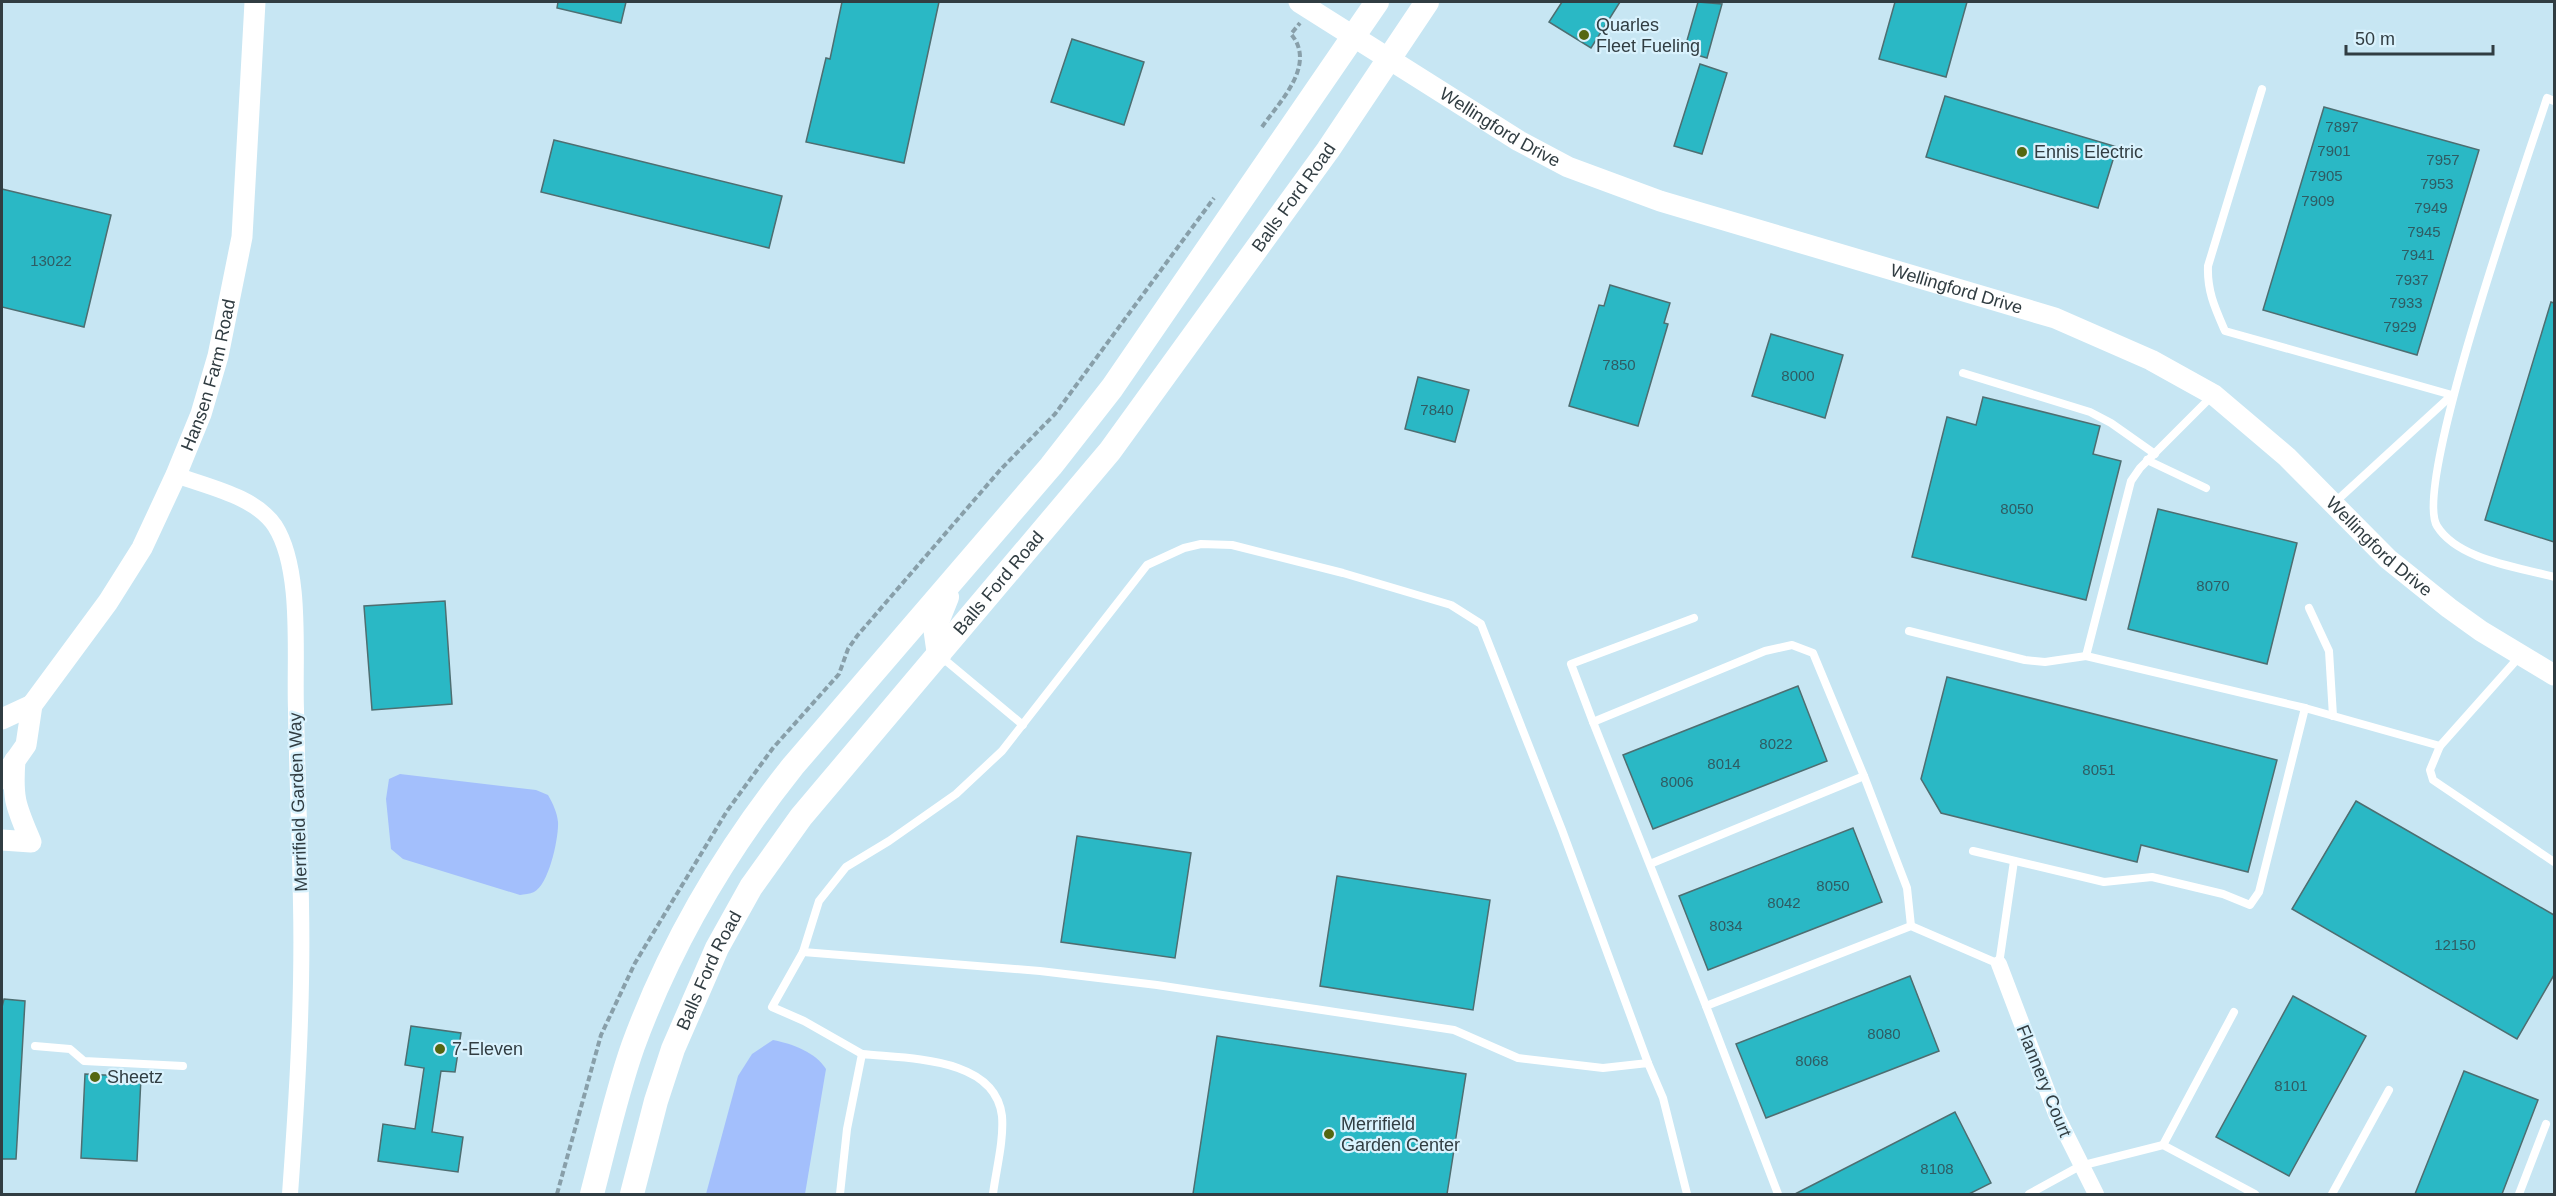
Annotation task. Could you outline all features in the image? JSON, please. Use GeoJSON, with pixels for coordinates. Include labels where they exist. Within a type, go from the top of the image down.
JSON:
{"type":"FeatureCollection","features":[{"type":"Feature","properties":{"kind":"main road","name":"Balls Ford Road"},"geometry":{"type":"LineString","coordinates":[[592,1194],[634,1045],[675,953],[720,870],[754,816],[793,766],[1051,466],[1112,388],[1377,2]]}},
{"type":"Feature","properties":{"kind":"main road","name":"Balls Ford Road"},"geometry":{"type":"LineString","coordinates":[[632,1194],[656,1101],[673,1049],[697,990],[732,918],[751,887],[801,817],[1110,451],[1328,150],[1427,2]]}},
{"type":"Feature","properties":{"kind":"main road"},"geometry":{"type":"LineString","coordinates":[[939,655],[935,627],[955,578]]}},
{"type":"Feature","properties":{"kind":"street","name":"Hansen Farm Road"},"geometry":{"type":"LineString","coordinates":[[2,779],[26,745],[32,705],[142,548],[176,475],[204,404],[234,283],[242,237],[255,2]]}},
{"type":"Feature","properties":{"kind":"street","name":"Wellingford Drive"},"geometry":{"type":"LineString","coordinates":[[1299,2],[1355,35],[1519,141],[1568,166],[1618,187],[2055,318],[2151,360],[2214,394],[2287,457],[2388,559],[2449,608],[2520,656],[2554,675]]}},
{"type":"Feature","properties":{"kind":"street","name":"Merrifield Garden Way"},"geometry":{"type":"LineString","coordinates":[[176,475],[261,510],[276,527],[284,550],[296,609],[294,658],[301,971],[290,1194]]}},
{"type":"Feature","properties":{"kind":"street","name":"Hansen Farm Road"},"geometry":{"type":"LineString","coordinates":[[2,719],[32,705]]}},
{"type":"Feature","properties":{"kind":"street"},"geometry":{"type":"LineString","coordinates":[[2,840],[31,843],[17,813],[14,800],[15,760]]}},
{"type":"Feature","properties":{"kind":"street","name":"Flannery Court"},"geometry":{"type":"LineString","coordinates":[[1998,964],[2056,1114],[2096,1194]]}},
{"type":"Feature","properties":{"kind":"lane"},"geometry":{"type":"LineString","coordinates":[[2262,89],[2208,266],[2211,300],[2225,331],[2452,395]]}},
{"type":"Feature","properties":{"kind":"lane"},"geometry":{"type":"LineString","coordinates":[[2554,101],[2547,98],[2452,395],[2432,504],[2436,524],[2449,540],[2468,553],[2554,577]]}},
{"type":"Feature","properties":{"kind":"lane"},"geometry":{"type":"LineString","coordinates":[[1963,374],[2090,412],[2111,423],[2151,457],[2206,488]]}},
{"type":"Feature","properties":{"kind":"lane"},"geometry":{"type":"LineString","coordinates":[[2086,656],[2131,482],[2151,457],[2214,394]]}},
{"type":"Feature","properties":{"kind":"lane"},"geometry":{"type":"LineString","coordinates":[[2333,504],[2452,395]]}},
{"type":"Feature","properties":{"kind":"lane"},"geometry":{"type":"LineString","coordinates":[[993,1194],[1002,1118],[999,1104],[987,1085],[963,1068],[934,1062],[862,1054],[804,1021],[772,1007],[803,952],[819,901],[846,867],[889,841],[956,794],[1002,751],[1147,565],[1184,548],[1201,544],[1232,545],[1343,573],[1458,608],[1481,624],[1663,1098],[1687,1194]]}},
{"type":"Feature","properties":{"kind":"lane"},"geometry":{"type":"LineString","coordinates":[[2309,608],[2330,651],[2333,716]]}},
{"type":"Feature","properties":{"kind":"lane"},"geometry":{"type":"LineString","coordinates":[[1694,618],[1570,664],[1778,1194]]}},
{"type":"Feature","properties":{"kind":"lane"},"geometry":{"type":"LineString","coordinates":[[1909,631],[2025,660],[2045,662],[2086,656],[2305,708],[2440,746]]}},
{"type":"Feature","properties":{"kind":"lane"},"geometry":{"type":"LineString","coordinates":[[1593,722],[1765,651],[1792,645],[1813,653],[1907,888],[1911,926]]}},
{"type":"Feature","properties":{"kind":"lane"},"geometry":{"type":"LineString","coordinates":[[939,655],[1023,725]]}},
{"type":"Feature","properties":{"kind":"lane"},"geometry":{"type":"LineString","coordinates":[[2520,656],[2440,746],[2430,770],[2433,780],[2554,862]]}},
{"type":"Feature","properties":{"kind":"lane"},"geometry":{"type":"LineString","coordinates":[[1973,851],[2104,882],[2152,877],[2223,894],[2250,905],[2259,892],[2305,708]]}},
{"type":"Feature","properties":{"kind":"lane"},"geometry":{"type":"LineString","coordinates":[[1650,864],[1864,776]]}},
{"type":"Feature","properties":{"kind":"lane"},"geometry":{"type":"LineString","coordinates":[[1706,1006],[1911,926],[1998,964],[2014,861]]}},
{"type":"Feature","properties":{"kind":"lane"},"geometry":{"type":"LineString","coordinates":[[803,952],[1040,971],[1157,985],[1454,1030],[1518,1058],[1603,1068],[1648,1063]]}},
{"type":"Feature","properties":{"kind":"lane"},"geometry":{"type":"LineString","coordinates":[[2163,1145],[2234,1012]]}},
{"type":"Feature","properties":{"kind":"lane"},"geometry":{"type":"LineString","coordinates":[[35,1046],[70,1049],[84,1061],[183,1066]]}},
{"type":"Feature","properties":{"kind":"lane"},"geometry":{"type":"LineString","coordinates":[[840,1194],[847,1129],[862,1054]]}},
{"type":"Feature","properties":{"kind":"lane"},"geometry":{"type":"LineString","coordinates":[[2332,1194],[2389,1090]]}},
{"type":"Feature","properties":{"kind":"lane"},"geometry":{"type":"LineString","coordinates":[[2519,1194],[2546,1124]]}},
{"type":"Feature","properties":{"kind":"lane"},"geometry":{"type":"LineString","coordinates":[[2029,1194],[2044,1191],[2080,1166],[2163,1145],[2255,1194]]}},
{"type":"Feature","properties":{"kind":"path"},"geometry":{"type":"LineString","coordinates":[[1261,129],[1299,70],[1302,55],[1291,34],[1299,24]]}},
{"type":"Feature","properties":{"kind":"path"},"geometry":{"type":"LineString","coordinates":[[857,636],[986,486],[1055,414],[1219,191]]}},
{"type":"Feature","properties":{"kind":"water"},"geometry":{"type":"Polygon","coordinates":[[[400,774],[536,790],[548,795],[557,815],[558,829],[552,860],[539,888],[532,893],[520,895],[403,859],[391,849],[386,799],[389,779],[400,774]]]}},
{"type":"Feature","properties":{"kind":"water"},"geometry":{"type":"Polygon","coordinates":[[[773,1040],[803,1050],[816,1058],[826,1069],[805,1194],[706,1194],[738,1076],[752,1054],[773,1040]]]}},
{"type":"Feature","properties":{"kind":"building"},"geometry":{"type":"Polygon","coordinates":[[[558,2],[626,2],[621,23],[557,8],[558,2]]]}},
{"type":"Feature","properties":{"kind":"building"},"geometry":{"type":"Polygon","coordinates":[[[842,2],[939,2],[904,163],[806,142],[826,58],[830,59],[842,2]]]}},
{"type":"Feature","properties":{"kind":"building","name":"Quarles Fleet Fueling"},"geometry":{"type":"Polygon","coordinates":[[[1562,2],[1620,2],[1591,48],[1549,22],[1562,2]]]}},
{"type":"Feature","properties":{"kind":"building"},"geometry":{"type":"Polygon","coordinates":[[[1698,2],[1722,4],[1707,58],[1684,51],[1698,2]]]}},
{"type":"Feature","properties":{"kind":"building"},"geometry":{"type":"Polygon","coordinates":[[[1895,2],[1967,2],[1946,77],[1879,59],[1895,2]]]}},
{"type":"Feature","properties":{"kind":"building"},"geometry":{"type":"Polygon","coordinates":[[[1072,39],[1144,62],[1124,125],[1051,102],[1072,39]]]}},
{"type":"Feature","properties":{"kind":"building"},"geometry":{"type":"Polygon","coordinates":[[[1700,64],[1727,73],[1702,154],[1674,146],[1700,64]]]}},
{"type":"Feature","properties":{"kind":"building","name":"Ennis Electric"},"geometry":{"type":"Polygon","coordinates":[[[1945,96],[2117,147],[2098,208],[1926,157],[1945,96]]]}},
{"type":"Feature","properties":{"kind":"building"},"geometry":{"type":"Polygon","coordinates":[[[2324,107],[2479,150],[2417,355],[2263,310],[2324,107]]]}},
{"type":"Feature","properties":{"kind":"building"},"geometry":{"type":"Polygon","coordinates":[[[554,140],[782,196],[769,248],[541,192],[554,140]]]}},
{"type":"Feature","properties":{"kind":"building"},"geometry":{"type":"Polygon","coordinates":[[[2,189],[111,215],[84,327],[2,307],[2,189]]]}},
{"type":"Feature","properties":{"kind":"building"},"geometry":{"type":"Polygon","coordinates":[[[1610,285],[1670,303],[1664,323],[1668,324],[1638,426],[1569,406],[1599,305],[1604,306],[1610,285]]]}},
{"type":"Feature","properties":{"kind":"building"},"geometry":{"type":"Polygon","coordinates":[[[2551,302],[2554,303],[2554,542],[2485,520],[2551,302]]]}},
{"type":"Feature","properties":{"kind":"building"},"geometry":{"type":"Polygon","coordinates":[[[1771,334],[1843,355],[1825,418],[1752,396],[1771,334]]]}},
{"type":"Feature","properties":{"kind":"building"},"geometry":{"type":"Polygon","coordinates":[[[1418,377],[1469,390],[1455,442],[1405,429],[1418,377]]]}},
{"type":"Feature","properties":{"kind":"building"},"geometry":{"type":"Polygon","coordinates":[[[1983,397],[2100,426],[2093,454],[2121,461],[2086,600],[1912,557],[1947,417],[1976,425],[1983,397]]]}},
{"type":"Feature","properties":{"kind":"building"},"geometry":{"type":"Polygon","coordinates":[[[2158,509],[2297,543],[2267,664],[2128,629],[2158,509]]]}},
{"type":"Feature","properties":{"kind":"building"},"geometry":{"type":"Polygon","coordinates":[[[445,601],[452,704],[372,710],[364,606],[445,601]]]}},
{"type":"Feature","properties":{"kind":"building"},"geometry":{"type":"Polygon","coordinates":[[[1947,677],[2277,760],[2248,872],[2141,845],[2137,862],[1941,813],[1921,779],[1947,677]]]}},
{"type":"Feature","properties":{"kind":"building"},"geometry":{"type":"Polygon","coordinates":[[[1798,686],[1827,761],[1653,829],[1623,755],[1798,686]]]}},
{"type":"Feature","properties":{"kind":"building"},"geometry":{"type":"Polygon","coordinates":[[[2356,801],[2554,915],[2554,975],[2517,1039],[2292,909],[2356,801]]]}},
{"type":"Feature","properties":{"kind":"building"},"geometry":{"type":"Polygon","coordinates":[[[1853,828],[1882,902],[1708,970],[1679,896],[1853,828]]]}},
{"type":"Feature","properties":{"kind":"building"},"geometry":{"type":"Polygon","coordinates":[[[1077,836],[1191,853],[1175,958],[1061,942],[1077,836]]]}},
{"type":"Feature","properties":{"kind":"building"},"geometry":{"type":"Polygon","coordinates":[[[1337,876],[1490,900],[1473,1010],[1320,986],[1337,876]]]}},
{"type":"Feature","properties":{"kind":"building"},"geometry":{"type":"Polygon","coordinates":[[[1910,976],[1939,1051],[1766,1118],[1736,1044],[1910,976]]]}},
{"type":"Feature","properties":{"kind":"building"},"geometry":{"type":"Polygon","coordinates":[[[2293,996],[2366,1036],[2289,1176],[2216,1137],[2293,996]]]}},
{"type":"Feature","properties":{"kind":"building"},"geometry":{"type":"Polygon","coordinates":[[[4,999],[25,1001],[16,1159],[2,1159],[2,1007],[4,999]]]}},
{"type":"Feature","properties":{"kind":"building"},"geometry":{"type":"Polygon","coordinates":[[[411,1026],[461,1033],[455,1072],[441,1071],[432,1132],[463,1137],[458,1172],[378,1161],[383,1124],[415,1129],[424,1068],[405,1065],[411,1026]]]}},
{"type":"Feature","properties":{"kind":"building","name":"Merrifield Garden Center"},"geometry":{"type":"Polygon","coordinates":[[[1217,1036],[1466,1074],[1447,1194],[1193,1194],[1217,1036]]]}},
{"type":"Feature","properties":{"kind":"building"},"geometry":{"type":"Polygon","coordinates":[[[2464,1071],[2538,1100],[2502,1194],[2415,1194],[2464,1071]]]}},
{"type":"Feature","properties":{"kind":"building"},"geometry":{"type":"Polygon","coordinates":[[[85,1074],[141,1077],[137,1161],[81,1158],[85,1074]]]}},
{"type":"Feature","properties":{"kind":"building"},"geometry":{"type":"Polygon","coordinates":[[[1955,1112],[1991,1183],[1969,1194],[1795,1194],[1955,1112]]]}},
{"type":"Feature","properties":{"kind":"place","name":"Quarles Fleet Fueling"},"geometry":{"type":"Point","coordinates":[1584,35]}},
{"type":"Feature","properties":{"kind":"place","name":"Ennis Electric"},"geometry":{"type":"Point","coordinates":[2022,152]}},
{"type":"Feature","properties":{"kind":"place","name":"7-Eleven"},"geometry":{"type":"Point","coordinates":[440,1049]}},
{"type":"Feature","properties":{"kind":"place","name":"Sheetz"},"geometry":{"type":"Point","coordinates":[95,1077]}},
{"type":"Feature","properties":{"kind":"place","name":"Merrifield Garden Center"},"geometry":{"type":"Point","coordinates":[1329,1134]}}]}
